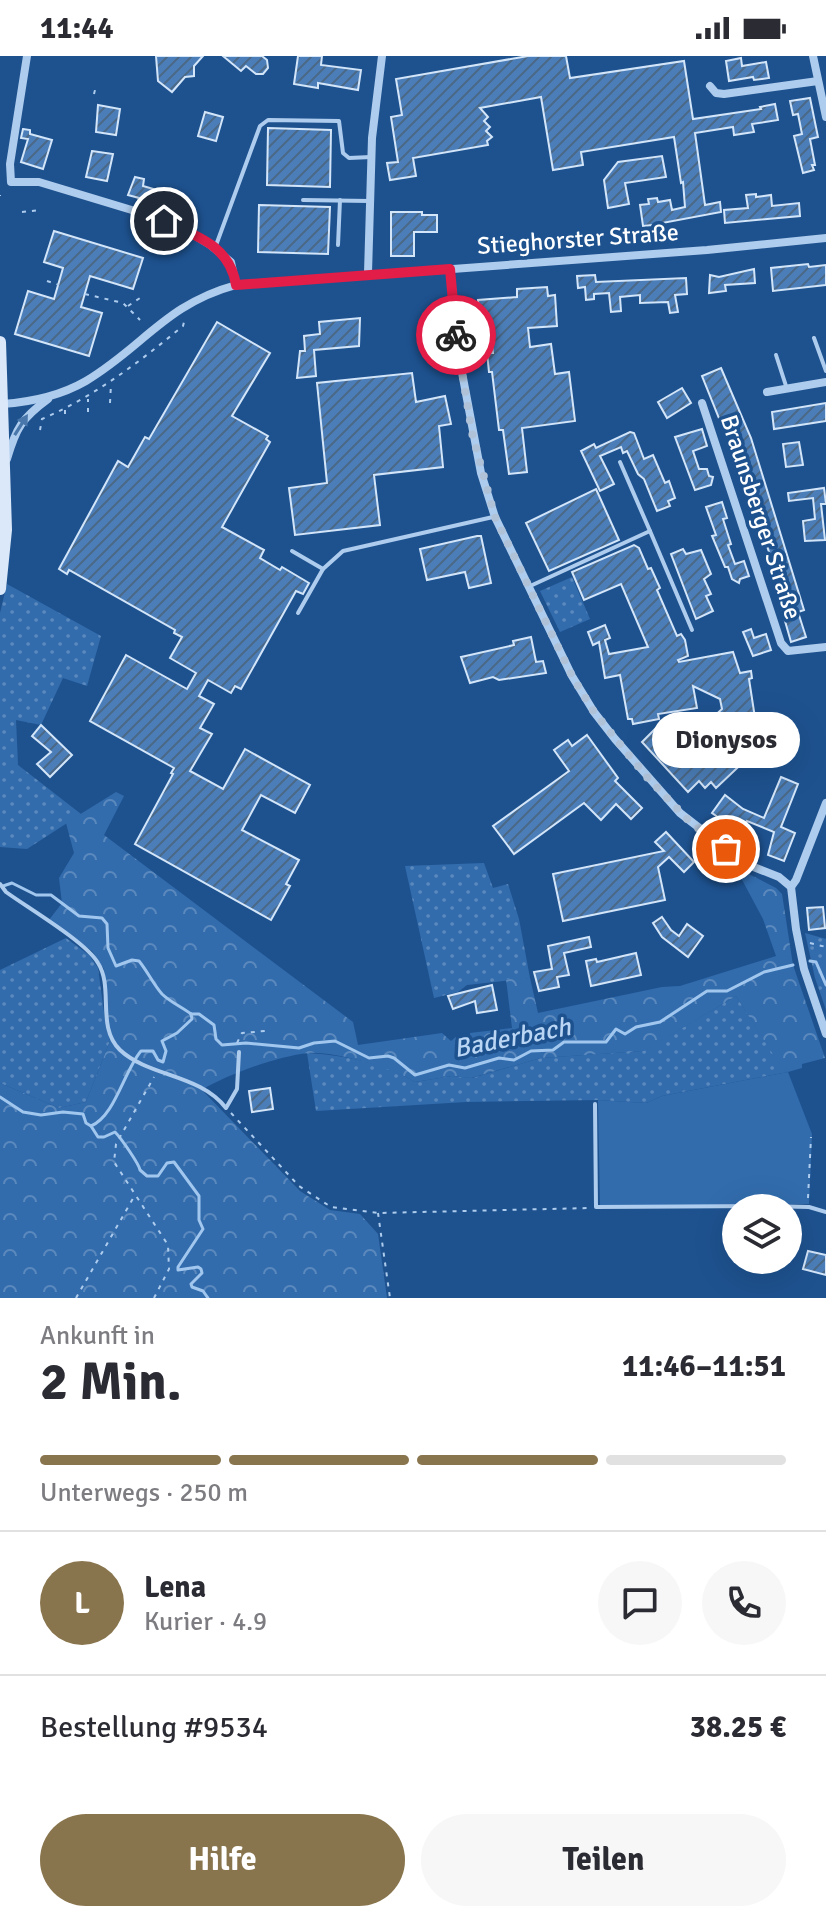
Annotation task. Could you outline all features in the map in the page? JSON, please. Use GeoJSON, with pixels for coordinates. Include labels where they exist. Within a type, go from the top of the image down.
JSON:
{"type":"FeatureCollection","features":[{"type":"Feature","properties":{"kind":"street"},"geometry":{"type":"LineString","coordinates":[[27,56],[10,164],[11,182],[39,182],[184,229],[231,262],[236,285]]}},
{"type":"Feature","properties":{"kind":"street"},"geometry":{"type":"LineString","coordinates":[[368,273],[371,157],[382,56]]}},
{"type":"Feature","properties":{"kind":"street"},"geometry":{"type":"LineString","coordinates":[[813,56],[826,117]]}},
{"type":"Feature","properties":{"kind":"street"},"geometry":{"type":"LineString","coordinates":[[710,86],[716,93],[724,94],[818,81]]}},
{"type":"Feature","properties":{"kind":"street","name":"Stieghorster Straße"},"geometry":{"type":"LineString","coordinates":[[2,404],[30,402],[71,388],[100,371],[183,307],[209,293],[236,285],[826,238]]}},
{"type":"Feature","properties":{"kind":"street"},"geometry":{"type":"LineString","coordinates":[[450,269],[472,433],[495,517],[579,688],[594,712],[675,808],[746,864],[779,877],[791,887]]}},
{"type":"Feature","properties":{"kind":"street"},"geometry":{"type":"LineString","coordinates":[[0,342],[6,552],[0,589]]}},
{"type":"Feature","properties":{"kind":"street"},"geometry":{"type":"LineString","coordinates":[[767,392],[826,382]]}},
{"type":"Feature","properties":{"kind":"street","name":"Stieghorster Straße"},"geometry":{"type":"LineString","coordinates":[[5,467],[13,438],[26,415],[54,395]]}},
{"type":"Feature","properties":{"kind":"street","name":"Braunsberger Straße"},"geometry":{"type":"LineString","coordinates":[[702,403],[781,643],[788,651],[797,652],[826,647]]}},
{"type":"Feature","properties":{"kind":"street"},"geometry":{"type":"LineString","coordinates":[[826,803],[824,815],[791,887],[797,940],[826,1034]]}},
{"type":"Feature","properties":{"kind":"lane"},"geometry":{"type":"LineString","coordinates":[[215,248],[260,126],[268,120],[339,121],[343,153],[349,158],[371,157]]}},
{"type":"Feature","properties":{"kind":"lane"},"geometry":{"type":"LineString","coordinates":[[303,200],[369,201]]}},
{"type":"Feature","properties":{"kind":"lane"},"geometry":{"type":"LineString","coordinates":[[338,245],[340,200]]}},
{"type":"Feature","properties":{"kind":"lane"},"geometry":{"type":"LineString","coordinates":[[814,338],[826,371]]}},
{"type":"Feature","properties":{"kind":"lane"},"geometry":{"type":"LineString","coordinates":[[776,355],[787,389]]}},
{"type":"Feature","properties":{"kind":"lane"},"geometry":{"type":"LineString","coordinates":[[620,462],[692,630]]}},
{"type":"Feature","properties":{"kind":"lane"},"geometry":{"type":"LineString","coordinates":[[298,613],[323,569],[334,557],[352,548],[495,517]]}},
{"type":"Feature","properties":{"kind":"lane"},"geometry":{"type":"LineString","coordinates":[[528,587],[650,531]]}},
{"type":"Feature","properties":{"kind":"lane"},"geometry":{"type":"LineString","coordinates":[[292,551],[323,569]]}},
{"type":"Feature","properties":{"kind":"lane"},"geometry":{"type":"LineString","coordinates":[[0,884],[6,892],[98,961],[112,1039],[130,1057],[187,1080],[219,1098],[226,1108],[237,1089],[239,1052]]}},
{"type":"Feature","properties":{"kind":"lane"},"geometry":{"type":"LineString","coordinates":[[595,1104],[596,1207],[808,1207],[826,1212]]}},
{"type":"Feature","properties":{"kind":"path"},"geometry":{"type":"LineString","coordinates":[[94,94],[96,86]]}},
{"type":"Feature","properties":{"kind":"path"},"geometry":{"type":"LineString","coordinates":[[22,212],[41,210]]}},
{"type":"Feature","properties":{"kind":"path"},"geometry":{"type":"LineString","coordinates":[[636,234],[657,229],[661,253]]}},
{"type":"Feature","properties":{"kind":"path"},"geometry":{"type":"LineString","coordinates":[[47,281],[59,285]]}},
{"type":"Feature","properties":{"kind":"path"},"geometry":{"type":"LineString","coordinates":[[85,294],[123,303],[140,320]]}},
{"type":"Feature","properties":{"kind":"path"},"geometry":{"type":"LineString","coordinates":[[127,306],[140,298]]}},
{"type":"Feature","properties":{"kind":"path"},"geometry":{"type":"LineString","coordinates":[[40,430],[42,419],[111,383],[183,326],[186,313]]}},
{"type":"Feature","properties":{"kind":"path"},"geometry":{"type":"LineString","coordinates":[[110,403],[111,383]]}},
{"type":"Feature","properties":{"kind":"path"},"geometry":{"type":"LineString","coordinates":[[88,397],[88,412]]}},
{"type":"Feature","properties":{"kind":"path"},"geometry":{"type":"LineString","coordinates":[[65,409],[65,418]]}},
{"type":"Feature","properties":{"kind":"path"},"geometry":{"type":"LineString","coordinates":[[797,940],[826,947]]}},
{"type":"Feature","properties":{"kind":"path"},"geometry":{"type":"LineString","coordinates":[[237,1041],[242,1033],[265,1031]]}},
{"type":"Feature","properties":{"kind":"path"},"geometry":{"type":"LineString","coordinates":[[154,1298],[169,1269],[168,1245],[114,1162],[116,1144],[158,1069]]}},
{"type":"Feature","properties":{"kind":"path"},"geometry":{"type":"LineString","coordinates":[[226,1108],[299,1186],[331,1207],[378,1213],[596,1207]]}},
{"type":"Feature","properties":{"kind":"path"},"geometry":{"type":"LineString","coordinates":[[808,1207],[811,1137]]}},
{"type":"Feature","properties":{"kind":"path"},"geometry":{"type":"LineString","coordinates":[[76,1298],[136,1192]]}},
{"type":"Feature","properties":{"kind":"path"},"geometry":{"type":"LineString","coordinates":[[378,1213],[390,1298]]}},
{"type":"Feature","properties":{"kind":"green space"},"geometry":{"type":"Polygon","coordinates":[[[572,577],[590,619],[560,632],[540,591],[572,577]]]}},
{"type":"Feature","properties":{"kind":"green space"},"geometry":{"type":"Polygon","coordinates":[[[7,584],[101,636],[87,686],[63,678],[41,725],[16,720],[18,765],[81,814],[27,849],[0,847],[0,613],[7,584]]]}},
{"type":"Feature","properties":{"kind":"green space"},"geometry":{"type":"Polygon","coordinates":[[[116,792],[124,796],[104,835],[353,1022],[358,1045],[442,1033],[451,1041],[456,1037],[470,1036],[470,1033],[512,1028],[506,979],[530,978],[538,1013],[680,986],[776,956],[763,919],[739,874],[743,871],[782,894],[793,965],[825,1058],[802,1064],[802,1068],[788,1072],[783,1070],[736,996],[644,1051],[541,1058],[471,1078],[452,1076],[415,1082],[393,1071],[319,1053],[268,1062],[224,1078],[202,1090],[300,1191],[330,1210],[360,1214],[378,1234],[387,1298],[0,1298],[0,1083],[59,1108],[86,1102],[110,1041],[104,969],[92,951],[49,920],[62,903],[59,878],[74,853],[66,823],[116,792]]]}},
{"type":"Feature","properties":{"kind":"green space"},"geometry":{"type":"Polygon","coordinates":[[[484,863],[493,888],[508,884],[519,919],[530,978],[467,985],[458,992],[434,998],[405,866],[484,863]]]}},
{"type":"Feature","properties":{"kind":"green space"},"geometry":{"type":"Polygon","coordinates":[[[805,933],[826,939],[826,1010],[815,978],[805,933]]]}},
{"type":"Feature","properties":{"kind":"green space"},"geometry":{"type":"Polygon","coordinates":[[[66,938],[89,955],[98,968],[110,1041],[86,1102],[59,1108],[0,1083],[0,970],[66,938]]]}},
{"type":"Feature","properties":{"kind":"green space"},"geometry":{"type":"Polygon","coordinates":[[[736,996],[788,1072],[662,1096],[646,1103],[598,1100],[466,1102],[316,1111],[307,1053],[363,1061],[415,1082],[452,1076],[472,1078],[541,1058],[643,1051],[736,996]]]}},
{"type":"Feature","properties":{"kind":"green space"},"geometry":{"type":"Polygon","coordinates":[[[788,1072],[812,1134],[809,1204],[802,1204],[802,1194],[722,1194],[722,1205],[600,1206],[598,1100],[646,1103],[662,1096],[788,1072]]]}},
{"type":"Feature","properties":{"kind":"building"},"geometry":{"type":"Polygon","coordinates":[[[156,56],[203,56],[194,66],[194,76],[185,77],[172,92],[158,81],[156,56]]]}},
{"type":"Feature","properties":{"kind":"building"},"geometry":{"type":"Polygon","coordinates":[[[223,56],[262,56],[267,60],[268,68],[263,74],[256,74],[246,66],[241,71],[223,56]]]}},
{"type":"Feature","properties":{"kind":"building"},"geometry":{"type":"Polygon","coordinates":[[[298,56],[322,56],[321,65],[361,70],[358,90],[318,83],[318,88],[294,84],[298,56]]]}},
{"type":"Feature","properties":{"kind":"building"},"geometry":{"type":"Polygon","coordinates":[[[528,56],[566,56],[570,78],[684,61],[693,119],[775,104],[778,120],[752,124],[754,132],[734,135],[733,127],[695,133],[705,205],[720,202],[721,212],[662,223],[662,227],[657,228],[643,226],[640,205],[649,204],[648,199],[657,198],[658,202],[670,200],[672,210],[685,207],[674,137],[581,152],[583,165],[553,170],[541,97],[480,108],[488,117],[484,121],[490,127],[486,131],[492,137],[487,141],[488,145],[413,158],[416,176],[390,180],[387,163],[398,162],[391,117],[402,115],[396,79],[528,56]]]}},
{"type":"Feature","properties":{"kind":"building"},"geometry":{"type":"Polygon","coordinates":[[[741,58],[742,66],[766,62],[769,78],[729,81],[726,61],[741,58]]]}},
{"type":"Feature","properties":{"kind":"building"},"geometry":{"type":"Polygon","coordinates":[[[810,98],[818,137],[810,139],[814,170],[803,173],[794,136],[802,134],[798,114],[793,115],[790,101],[810,98]]]}},
{"type":"Feature","properties":{"kind":"building"},"geometry":{"type":"Polygon","coordinates":[[[98,105],[120,109],[116,135],[96,132],[98,105]]]}},
{"type":"Feature","properties":{"kind":"building"},"geometry":{"type":"Polygon","coordinates":[[[205,112],[223,117],[216,141],[198,136],[205,112]]]}},
{"type":"Feature","properties":{"kind":"building"},"geometry":{"type":"Polygon","coordinates":[[[268,128],[331,130],[330,187],[267,185],[268,128]]]}},
{"type":"Feature","properties":{"kind":"building"},"geometry":{"type":"Polygon","coordinates":[[[23,129],[52,140],[43,169],[21,162],[28,139],[21,138],[23,129]]]}},
{"type":"Feature","properties":{"kind":"building"},"geometry":{"type":"Polygon","coordinates":[[[92,151],[113,154],[107,181],[86,177],[92,151]]]}},
{"type":"Feature","properties":{"kind":"building"},"geometry":{"type":"Polygon","coordinates":[[[662,156],[666,177],[625,183],[629,204],[608,208],[604,180],[618,162],[662,156]]]}},
{"type":"Feature","properties":{"kind":"building"},"geometry":{"type":"Polygon","coordinates":[[[135,177],[144,179],[143,186],[167,193],[163,206],[138,201],[139,198],[128,195],[135,177]]]}},
{"type":"Feature","properties":{"kind":"building"},"geometry":{"type":"Polygon","coordinates":[[[756,194],[756,197],[771,195],[772,206],[799,203],[800,216],[725,223],[724,210],[748,208],[746,195],[756,194]]]}},
{"type":"Feature","properties":{"kind":"building"},"geometry":{"type":"Polygon","coordinates":[[[259,205],[330,207],[328,254],[258,252],[259,205]]]}},
{"type":"Feature","properties":{"kind":"building"},"geometry":{"type":"Polygon","coordinates":[[[391,212],[437,215],[437,232],[414,232],[414,256],[391,256],[391,212]]]}},
{"type":"Feature","properties":{"kind":"building"},"geometry":{"type":"Polygon","coordinates":[[[54,231],[143,258],[133,289],[90,276],[81,307],[102,313],[89,356],[15,334],[28,291],[54,299],[63,268],[44,262],[54,231]]]}},
{"type":"Feature","properties":{"kind":"building"},"geometry":{"type":"Polygon","coordinates":[[[808,264],[809,267],[826,265],[826,285],[773,291],[771,268],[808,264]]]}},
{"type":"Feature","properties":{"kind":"building"},"geometry":{"type":"Polygon","coordinates":[[[754,269],[755,283],[725,285],[726,291],[709,293],[710,275],[719,277],[754,269]]]}},
{"type":"Feature","properties":{"kind":"building"},"geometry":{"type":"Polygon","coordinates":[[[595,275],[596,282],[686,278],[687,294],[675,295],[678,312],[670,313],[668,302],[640,303],[640,295],[620,297],[621,311],[611,312],[609,293],[594,294],[594,299],[586,300],[585,287],[578,288],[577,276],[595,275]]]}},
{"type":"Feature","properties":{"kind":"building"},"geometry":{"type":"Polygon","coordinates":[[[547,287],[548,296],[555,295],[557,326],[528,328],[530,347],[551,344],[555,374],[569,372],[575,421],[522,428],[527,472],[509,474],[503,430],[499,430],[492,372],[489,372],[487,353],[493,353],[490,330],[480,331],[478,300],[517,297],[517,289],[547,287]]]}},
{"type":"Feature","properties":{"kind":"building"},"geometry":{"type":"Polygon","coordinates":[[[360,318],[359,346],[314,350],[316,376],[297,378],[300,351],[305,351],[304,336],[320,334],[319,322],[360,318]]]}},
{"type":"Feature","properties":{"kind":"building"},"geometry":{"type":"Polygon","coordinates":[[[217,322],[270,353],[232,416],[268,436],[266,439],[270,442],[222,527],[264,550],[260,558],[309,583],[303,594],[296,591],[241,689],[235,686],[231,693],[208,680],[199,696],[214,704],[200,728],[212,734],[190,771],[223,789],[245,749],[310,785],[295,813],[261,795],[242,830],[299,860],[286,884],[290,886],[271,920],[135,844],[174,768],[90,721],[126,655],[187,689],[196,673],[170,658],[182,637],[174,633],[175,630],[69,570],[67,574],[59,569],[118,461],[128,467],[145,437],[149,439],[217,322]]]}},
{"type":"Feature","properties":{"kind":"building"},"geometry":{"type":"Polygon","coordinates":[[[721,368],[751,438],[804,610],[798,612],[806,637],[791,642],[771,572],[775,571],[761,527],[757,528],[753,516],[749,501],[752,500],[741,465],[738,457],[735,458],[702,376],[721,368]]]}},
{"type":"Feature","properties":{"kind":"building"},"geometry":{"type":"Polygon","coordinates":[[[412,373],[416,402],[445,396],[451,424],[439,426],[443,467],[374,475],[380,525],[295,535],[289,488],[327,483],[317,383],[412,373]]]}},
{"type":"Feature","properties":{"kind":"building"},"geometry":{"type":"Polygon","coordinates":[[[682,388],[691,403],[667,418],[658,402],[682,388]]]}},
{"type":"Feature","properties":{"kind":"building"},"geometry":{"type":"Polygon","coordinates":[[[826,403],[826,421],[774,429],[772,412],[826,403]]]}},
{"type":"Feature","properties":{"kind":"building"},"geometry":{"type":"Polygon","coordinates":[[[702,429],[707,446],[693,451],[699,469],[707,469],[709,476],[713,477],[711,485],[695,490],[675,437],[702,429]]]}},
{"type":"Feature","properties":{"kind":"building"},"geometry":{"type":"Polygon","coordinates":[[[634,433],[644,459],[653,455],[665,483],[669,481],[675,498],[668,501],[670,506],[657,511],[644,479],[638,474],[627,451],[623,453],[621,447],[600,456],[614,484],[600,491],[581,451],[594,444],[596,448],[634,433]]]}},
{"type":"Feature","properties":{"kind":"building"},"geometry":{"type":"Polygon","coordinates":[[[799,442],[803,465],[786,467],[783,444],[799,442]]]}},
{"type":"Feature","properties":{"kind":"building"},"geometry":{"type":"Polygon","coordinates":[[[824,488],[826,504],[821,504],[825,540],[805,541],[803,521],[815,519],[813,498],[789,501],[788,493],[824,488]]]}},
{"type":"Feature","properties":{"kind":"building"},"geometry":{"type":"Polygon","coordinates":[[[596,489],[619,540],[549,571],[526,523],[596,489]]]}},
{"type":"Feature","properties":{"kind":"building"},"geometry":{"type":"Polygon","coordinates":[[[722,502],[727,518],[723,519],[731,544],[728,545],[735,564],[744,561],[749,576],[740,579],[739,583],[732,579],[728,567],[725,567],[712,536],[716,535],[706,507],[722,502]]]}},
{"type":"Feature","properties":{"kind":"building"},"geometry":{"type":"Polygon","coordinates":[[[481,536],[491,583],[469,588],[465,572],[427,580],[420,549],[481,536]]]}},
{"type":"Feature","properties":{"kind":"building"},"geometry":{"type":"Polygon","coordinates":[[[634,545],[639,548],[648,569],[651,568],[677,636],[681,634],[685,640],[688,656],[679,662],[733,652],[740,673],[751,671],[752,678],[749,679],[757,731],[751,732],[753,753],[716,788],[711,782],[705,788],[699,781],[688,792],[642,742],[660,724],[662,732],[687,727],[700,715],[707,723],[722,709],[720,699],[693,686],[697,708],[658,714],[659,719],[633,724],[632,719],[628,719],[620,675],[605,678],[599,642],[593,645],[588,632],[605,625],[610,638],[605,640],[609,654],[648,647],[621,584],[584,600],[572,572],[634,545]]]}},
{"type":"Feature","properties":{"kind":"building"},"geometry":{"type":"Polygon","coordinates":[[[683,549],[686,554],[701,550],[711,574],[704,579],[711,594],[706,596],[713,611],[696,619],[671,554],[683,549]]]}},
{"type":"Feature","properties":{"kind":"building"},"geometry":{"type":"Polygon","coordinates":[[[751,629],[754,638],[766,634],[771,650],[753,656],[743,632],[751,629]]]}},
{"type":"Feature","properties":{"kind":"building"},"geometry":{"type":"Polygon","coordinates":[[[531,637],[536,662],[543,661],[546,673],[499,680],[493,677],[470,683],[461,657],[514,645],[513,641],[531,637]]]}},
{"type":"Feature","properties":{"kind":"building"},"geometry":{"type":"Polygon","coordinates":[[[41,725],[72,755],[50,777],[37,764],[51,752],[32,736],[41,725]]]}},
{"type":"Feature","properties":{"kind":"building"},"geometry":{"type":"Polygon","coordinates":[[[587,735],[618,778],[615,781],[642,808],[631,819],[616,804],[601,820],[584,803],[514,854],[493,826],[569,771],[554,750],[568,740],[572,746],[587,735]]]}},
{"type":"Feature","properties":{"kind":"building"},"geometry":{"type":"Polygon","coordinates":[[[781,777],[798,784],[781,827],[795,833],[784,861],[768,855],[774,832],[747,821],[742,834],[712,813],[725,795],[743,809],[764,818],[781,777]]]}},
{"type":"Feature","properties":{"kind":"building"},"geometry":{"type":"Polygon","coordinates":[[[666,832],[694,862],[684,872],[669,857],[658,867],[665,900],[563,921],[553,874],[664,851],[655,842],[666,832]]]}},
{"type":"Feature","properties":{"kind":"building"},"geometry":{"type":"Polygon","coordinates":[[[823,907],[825,928],[809,930],[807,908],[823,907]]]}},
{"type":"Feature","properties":{"kind":"building"},"geometry":{"type":"Polygon","coordinates":[[[662,917],[679,936],[687,924],[703,936],[688,957],[662,937],[653,923],[662,917]]]}},
{"type":"Feature","properties":{"kind":"building"},"geometry":{"type":"Polygon","coordinates":[[[589,937],[591,947],[564,953],[569,975],[557,977],[559,987],[539,991],[534,972],[552,969],[548,946],[589,937]]]}},
{"type":"Feature","properties":{"kind":"building"},"geometry":{"type":"Polygon","coordinates":[[[636,953],[641,975],[591,986],[586,961],[596,959],[597,962],[636,953]]]}},
{"type":"Feature","properties":{"kind":"building"},"geometry":{"type":"Polygon","coordinates":[[[492,985],[497,1010],[477,1013],[475,1001],[453,1009],[448,996],[492,985]]]}},
{"type":"Feature","properties":{"kind":"building"},"geometry":{"type":"Polygon","coordinates":[[[270,1088],[273,1109],[252,1112],[249,1091],[270,1088]]]}},
{"type":"Feature","properties":{"kind":"building"},"geometry":{"type":"Polygon","coordinates":[[[808,1251],[826,1255],[826,1275],[803,1269],[808,1251]]]}},
{"type":"Feature","properties":{"kind":"waterway"},"geometry":{"type":"LineString","coordinates":[[3,886],[12,883],[36,895],[51,895],[79,916],[102,918],[107,924],[108,948],[116,966],[132,960],[139,961],[162,994],[191,1014]]}},
{"type":"Feature","properties":{"kind":"waterway","name":"Baderbach"},"geometry":{"type":"LineString","coordinates":[[810,961],[816,962],[826,985]]}},
{"type":"Feature","properties":{"kind":"waterway","name":"Baderbach"},"geometry":{"type":"LineString","coordinates":[[191,1014],[199,1014],[214,1025],[216,1039],[222,1045],[246,1043],[299,1048],[335,1041],[369,1058],[394,1058],[415,1075],[449,1065],[465,1068],[499,1058],[514,1060],[531,1051],[553,1050],[564,1042],[606,1042],[616,1029],[625,1034],[636,1027],[660,1022],[707,991],[727,991],[764,972],[793,965]]}},
{"type":"Feature","properties":{"kind":"waterway","name":"Baderbach"},"geometry":{"type":"LineString","coordinates":[[91,1126],[107,1113],[141,1051],[153,1051],[163,1062],[166,1051],[162,1041],[177,1033],[192,1019],[191,1014]]}},
{"type":"Feature","properties":{"kind":"waterway"},"geometry":{"type":"LineString","coordinates":[[0,1097],[23,1112],[83,1114],[86,1123],[98,1137],[115,1132],[147,1176],[158,1176],[167,1163],[174,1162],[199,1196],[199,1220],[203,1229],[178,1270],[201,1269],[202,1273],[191,1284],[208,1298]]}},
{"type":"Feature","properties":{"kind":"way so far"},"geometry":{"type":"LineString","coordinates":[[456,335],[472,433],[495,517],[572,676],[594,712],[645,775],[690,822],[726,849]]}},
{"type":"Feature","properties":{"kind":"place","name":"Dionysos"},"geometry":{"type":"Point","coordinates":[726,849]}},
{"type":"Feature","properties":{"kind":"route"},"geometry":{"type":"LineString","coordinates":[[164,221],[184,229],[222,253],[231,262],[236,285],[450,269],[456,335]]}}]}
